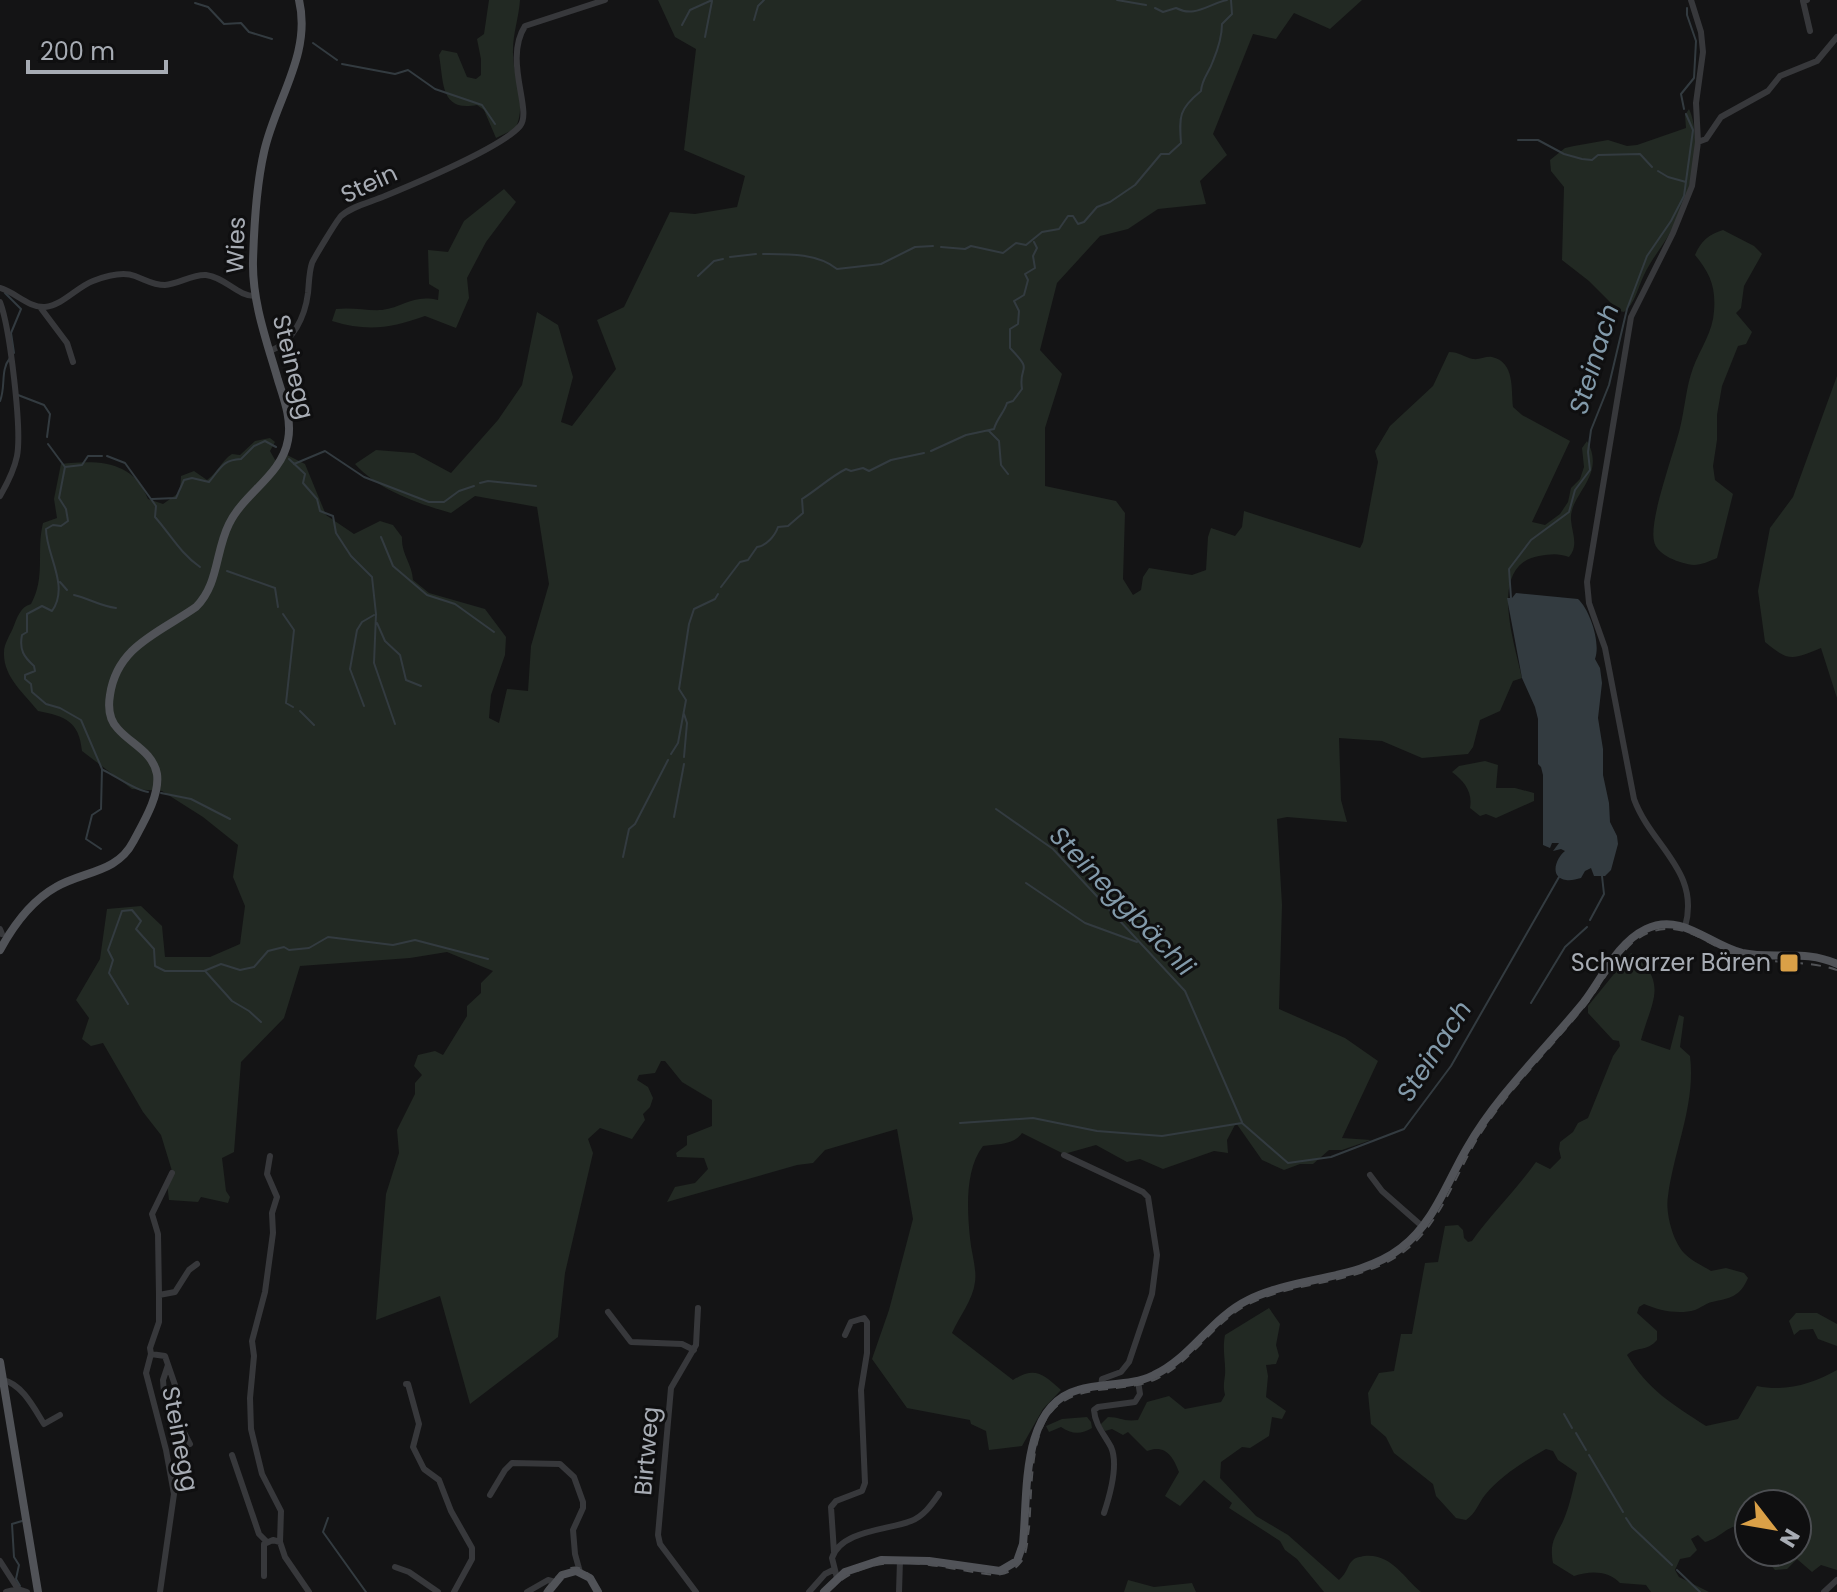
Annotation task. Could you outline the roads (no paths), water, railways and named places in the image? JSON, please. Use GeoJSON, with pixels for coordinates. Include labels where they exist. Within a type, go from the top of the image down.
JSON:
{"type":"FeatureCollection","features":[{"type":"Feature","properties":{"kind":"main road","name":"Wies"},"geometry":{"type":"LineString","coordinates":[[256,296],[254,250],[261,169],[268,137],[300,46],[303,20],[299,0]]}},
{"type":"Feature","properties":{"kind":"main road","name":"Steinegg"},"geometry":{"type":"LineString","coordinates":[[2,933],[48,891],[121,859],[151,803],[157,784],[156,771],[148,755],[117,729],[110,717],[109,698],[118,666],[132,649],[204,599],[211,587],[229,523],[276,466],[286,448],[289,423],[256,296]]}},
{"type":"Feature","properties":{"kind":"main road"},"geometry":{"type":"LineString","coordinates":[[824,1592],[835,1574],[862,1564],[900,1559],[993,1572],[1004,1570],[1017,1561],[1023,1544],[1034,1438],[1042,1417],[1052,1404],[1069,1393],[1138,1381],[1171,1365],[1238,1305],[1271,1291],[1375,1263],[1404,1247],[1423,1227],[1488,1116],[1636,935],[1667,924],[1685,927],[1742,952],[1807,954],[1837,964]]}},
{"type":"Feature","properties":{"kind":"main road"},"geometry":{"type":"LineString","coordinates":[[0,950],[2,933]]}},
{"type":"Feature","properties":{"kind":"main road"},"geometry":{"type":"LineString","coordinates":[[0,1362],[38,1592]]}},
{"type":"Feature","properties":{"kind":"main road"},"geometry":{"type":"LineString","coordinates":[[548,1592],[566,1573],[580,1572],[590,1578],[598,1592]]}},
{"type":"Feature","properties":{"kind":"street","name":"Stein"},"geometry":{"type":"LineString","coordinates":[[270,351],[285,343],[296,328],[308,298],[313,262],[342,215],[430,176],[510,133],[523,121],[516,52],[525,26],[605,0]]}},
{"type":"Feature","properties":{"kind":"street"},"geometry":{"type":"LineString","coordinates":[[1685,927],[1690,907],[1687,885],[1642,818],[1634,799],[1605,648],[1589,603],[1587,582],[1631,317],[1688,201],[1698,142],[1696,103],[1703,45],[1691,0]]}},
{"type":"Feature","properties":{"kind":"street"},"geometry":{"type":"LineString","coordinates":[[1804,0],[1810,31]]}},
{"type":"Feature","properties":{"kind":"street"},"geometry":{"type":"LineString","coordinates":[[1698,142],[1706,139],[1721,117],[1768,91],[1780,76],[1817,61],[1837,37]]}},
{"type":"Feature","properties":{"kind":"street","name":"Wies"},"geometry":{"type":"LineString","coordinates":[[40,307],[54,304],[92,281],[118,274],[165,285],[187,281],[201,274],[221,279],[247,296],[256,296]]}},
{"type":"Feature","properties":{"kind":"street"},"geometry":{"type":"LineString","coordinates":[[2,288],[40,307],[67,343],[73,362]]}},
{"type":"Feature","properties":{"kind":"street"},"geometry":{"type":"LineString","coordinates":[[0,302],[6,321],[18,436],[13,470],[0,496]]}},
{"type":"Feature","properties":{"kind":"street"},"geometry":{"type":"LineString","coordinates":[[1064,1155],[1148,1197],[1157,1255],[1152,1294],[1129,1362],[1121,1372],[1102,1379],[1101,1386]]}},
{"type":"Feature","properties":{"kind":"street"},"geometry":{"type":"LineString","coordinates":[[270,1156],[267,1174],[277,1197],[272,1213],[273,1233],[265,1292],[252,1341],[254,1356],[250,1415],[253,1443],[262,1474],[281,1511],[280,1542],[285,1557],[309,1592]]}},
{"type":"Feature","properties":{"kind":"street","name":"Steinegg"},"geometry":{"type":"LineString","coordinates":[[160,1592],[174,1494],[146,1373],[159,1322],[158,1234],[152,1214],[172,1173]]}},
{"type":"Feature","properties":{"kind":"street"},"geometry":{"type":"LineString","coordinates":[[1370,1175],[1382,1191],[1423,1227]]}},
{"type":"Feature","properties":{"kind":"street"},"geometry":{"type":"LineString","coordinates":[[159,1295],[175,1292],[189,1270],[197,1264]]}},
{"type":"Feature","properties":{"kind":"street","name":"Birtweg"},"geometry":{"type":"LineString","coordinates":[[696,1592],[660,1544],[658,1535],[671,1388],[694,1350],[698,1308]]}},
{"type":"Feature","properties":{"kind":"street"},"geometry":{"type":"LineString","coordinates":[[608,1312],[634,1344],[664,1342],[685,1345],[694,1350]]}},
{"type":"Feature","properties":{"kind":"street"},"geometry":{"type":"LineString","coordinates":[[809,1592],[825,1574],[835,1574],[831,1507],[834,1502],[859,1493],[865,1486],[861,1385],[867,1353],[867,1322],[864,1318],[851,1322],[845,1335]]}},
{"type":"Feature","properties":{"kind":"street"},"geometry":{"type":"LineString","coordinates":[[151,1354],[162,1354],[176,1388]]}},
{"type":"Feature","properties":{"kind":"street"},"geometry":{"type":"LineString","coordinates":[[168,1365],[163,1380],[164,1393],[190,1444]]}},
{"type":"Feature","properties":{"kind":"street"},"geometry":{"type":"LineString","coordinates":[[3,1380],[23,1392],[44,1424],[60,1415]]}},
{"type":"Feature","properties":{"kind":"street"},"geometry":{"type":"LineString","coordinates":[[1104,1513],[1110,1494],[1113,1454],[1098,1427],[1094,1410],[1135,1402],[1140,1394],[1138,1381]]}},
{"type":"Feature","properties":{"kind":"street"},"geometry":{"type":"LineString","coordinates":[[406,1384],[419,1424],[413,1447],[424,1469],[439,1480],[473,1553],[468,1569],[454,1592]]}},
{"type":"Feature","properties":{"kind":"street"},"geometry":{"type":"LineString","coordinates":[[232,1455],[259,1534],[266,1541],[280,1542]]}},
{"type":"Feature","properties":{"kind":"street"},"geometry":{"type":"LineString","coordinates":[[490,1495],[512,1463],[554,1463],[566,1467],[574,1477],[583,1502],[573,1530],[580,1572]]}},
{"type":"Feature","properties":{"kind":"street"},"geometry":{"type":"LineString","coordinates":[[834,1552],[870,1531],[913,1520],[925,1512],[939,1494]]}},
{"type":"Feature","properties":{"kind":"street"},"geometry":{"type":"LineString","coordinates":[[264,1576],[262,1549],[266,1541]]}},
{"type":"Feature","properties":{"kind":"street"},"geometry":{"type":"LineString","coordinates":[[899,1592],[900,1559]]}},
{"type":"Feature","properties":{"kind":"street"},"geometry":{"type":"LineString","coordinates":[[0,1561],[18,1589]]}},
{"type":"Feature","properties":{"kind":"street"},"geometry":{"type":"LineString","coordinates":[[395,1567],[409,1572],[438,1592]]}},
{"type":"Feature","properties":{"kind":"street"},"geometry":{"type":"LineString","coordinates":[[527,1592],[548,1580],[555,1582]]}},
{"type":"Feature","properties":{"kind":"street"},"geometry":{"type":"LineString","coordinates":[[1824,1592],[1837,1580]]}},
{"type":"Feature","properties":{"kind":"street"},"geometry":{"type":"LineString","coordinates":[[6,1592],[18,1589],[27,1592]]}},
{"type":"Feature","properties":{"kind":"waterway"},"geometry":{"type":"LineString","coordinates":[[682,25],[690,10],[712,0]]}},
{"type":"Feature","properties":{"kind":"waterway"},"geometry":{"type":"LineString","coordinates":[[754,20],[758,6],[764,0]]}},
{"type":"Feature","properties":{"kind":"waterway"},"geometry":{"type":"LineString","coordinates":[[1117,0],[1146,5]]}},
{"type":"Feature","properties":{"kind":"waterway"},"geometry":{"type":"LineString","coordinates":[[1155,8],[1163,12],[1176,8],[1189,12],[1227,0]]}},
{"type":"Feature","properties":{"kind":"waterway"},"geometry":{"type":"LineString","coordinates":[[941,247],[965,249],[971,246],[1003,253],[1016,243],[1026,245],[1042,232],[1059,229],[1068,216],[1073,216],[1078,224],[1084,222],[1097,207],[1135,185],[1161,154],[1169,154],[1181,143],[1180,126],[1184,108],[1201,91],[1218,47],[1222,24],[1232,14],[1231,0]]}},
{"type":"Feature","properties":{"kind":"waterway"},"geometry":{"type":"LineString","coordinates":[[705,37],[712,1]]}},
{"type":"Feature","properties":{"kind":"waterway"},"geometry":{"type":"LineString","coordinates":[[195,3],[208,7],[224,24],[241,23],[249,32],[272,39]]}},
{"type":"Feature","properties":{"kind":"waterway","name":"Steinach"},"geometry":{"type":"LineString","coordinates":[[1684,109],[1681,94],[1694,78],[1696,41],[1687,8]]}},
{"type":"Feature","properties":{"kind":"waterway"},"geometry":{"type":"LineString","coordinates":[[313,43],[337,60]]}},
{"type":"Feature","properties":{"kind":"waterway"},"geometry":{"type":"LineString","coordinates":[[342,64],[395,74],[408,70],[435,89],[482,105],[495,124]]}},
{"type":"Feature","properties":{"kind":"waterway","name":"Steinach"},"geometry":{"type":"LineString","coordinates":[[1511,598],[1509,569],[1531,540],[1569,512],[1575,490],[1590,470],[1588,452],[1591,430],[1609,385],[1627,309],[1647,256],[1684,196],[1693,130],[1686,114]]}},
{"type":"Feature","properties":{"kind":"waterway"},"geometry":{"type":"LineString","coordinates":[[1518,140],[1538,140],[1564,154],[1582,159],[1592,160],[1598,155],[1640,154],[1652,167]]}},
{"type":"Feature","properties":{"kind":"waterway"},"geometry":{"type":"LineString","coordinates":[[1658,171],[1686,182]]}},
{"type":"Feature","properties":{"kind":"waterway"},"geometry":{"type":"LineString","coordinates":[[931,451],[966,435],[994,429],[1007,403],[1013,401],[1022,389],[1024,366],[1010,348],[1010,329],[1018,324],[1019,311],[1014,301],[1024,295],[1028,280],[1025,274],[1035,268],[1033,256],[1037,248],[1034,242]]}},
{"type":"Feature","properties":{"kind":"waterway"},"geometry":{"type":"LineString","coordinates":[[763,254],[811,257],[837,269],[881,264],[915,247],[933,246]]}},
{"type":"Feature","properties":{"kind":"waterway"},"geometry":{"type":"LineString","coordinates":[[730,257],[756,254]]}},
{"type":"Feature","properties":{"kind":"waterway"},"geometry":{"type":"LineString","coordinates":[[698,276],[714,261],[723,259]]}},
{"type":"Feature","properties":{"kind":"waterway"},"geometry":{"type":"LineString","coordinates":[[5,293],[21,309],[11,333],[14,353]]}},
{"type":"Feature","properties":{"kind":"waterway"},"geometry":{"type":"LineString","coordinates":[[0,401],[5,368],[10,358]]}},
{"type":"Feature","properties":{"kind":"waterway"},"geometry":{"type":"LineString","coordinates":[[18,395],[44,405],[50,414],[47,437]]}},
{"type":"Feature","properties":{"kind":"waterway"},"geometry":{"type":"LineString","coordinates":[[989,431],[999,441],[1001,465],[1008,474]]}},
{"type":"Feature","properties":{"kind":"waterway"},"geometry":{"type":"LineString","coordinates":[[152,499],[176,498],[184,480],[192,478],[209,482],[226,463],[241,459],[254,446],[265,441],[276,447]]}},
{"type":"Feature","properties":{"kind":"waterway"},"geometry":{"type":"LineString","coordinates":[[48,444],[65,467],[59,498],[66,509],[68,521],[46,529],[59,591],[52,611],[42,606],[27,614],[27,632],[22,635],[21,645],[35,671],[25,675],[25,679],[31,684],[32,692],[46,704],[81,720],[102,769],[101,809],[92,815],[86,839],[101,849]]}},
{"type":"Feature","properties":{"kind":"waterway"},"geometry":{"type":"LineString","coordinates":[[294,464],[325,451],[364,477],[429,502],[444,502],[459,491],[474,486]]}},
{"type":"Feature","properties":{"kind":"waterway"},"geometry":{"type":"LineString","coordinates":[[721,587],[740,562],[748,560],[757,547],[770,540],[778,527],[788,526],[803,513],[802,499],[835,476],[846,469],[863,468],[869,471],[891,460],[924,453]]}},
{"type":"Feature","properties":{"kind":"waterway"},"geometry":{"type":"LineString","coordinates":[[65,467],[82,465],[88,456],[102,456]]}},
{"type":"Feature","properties":{"kind":"waterway"},"geometry":{"type":"LineString","coordinates":[[107,456],[125,463],[156,506],[155,517],[181,550],[200,567]]}},
{"type":"Feature","properties":{"kind":"waterway"},"geometry":{"type":"LineString","coordinates":[[289,459],[305,474],[303,483],[317,499],[320,511],[333,516],[336,533],[351,556],[372,577],[376,614],[374,663],[395,724]]}},
{"type":"Feature","properties":{"kind":"waterway"},"geometry":{"type":"LineString","coordinates":[[480,483],[488,481],[536,486]]}},
{"type":"Feature","properties":{"kind":"waterway"},"geometry":{"type":"LineString","coordinates":[[381,537],[393,566],[427,595],[455,604],[494,632]]}},
{"type":"Feature","properties":{"kind":"waterway"},"geometry":{"type":"LineString","coordinates":[[227,571],[275,588],[278,607]]}},
{"type":"Feature","properties":{"kind":"waterway"},"geometry":{"type":"LineString","coordinates":[[60,582],[67,590]]}},
{"type":"Feature","properties":{"kind":"waterway"},"geometry":{"type":"LineString","coordinates":[[671,754],[678,743],[686,700],[679,689],[689,624],[694,609],[715,599],[718,594]]}},
{"type":"Feature","properties":{"kind":"waterway"},"geometry":{"type":"LineString","coordinates":[[74,595],[116,608]]}},
{"type":"Feature","properties":{"kind":"waterway"},"geometry":{"type":"LineString","coordinates":[[283,614],[294,630],[286,703],[293,707]]}},
{"type":"Feature","properties":{"kind":"waterway"},"geometry":{"type":"LineString","coordinates":[[364,706],[350,669],[357,630],[362,622],[374,615]]}},
{"type":"Feature","properties":{"kind":"waterway"},"geometry":{"type":"LineString","coordinates":[[377,623],[385,641],[400,655],[406,680],[421,686]]}},
{"type":"Feature","properties":{"kind":"waterway"},"geometry":{"type":"LineString","coordinates":[[300,711],[314,725]]}},
{"type":"Feature","properties":{"kind":"waterway"},"geometry":{"type":"LineString","coordinates":[[684,714],[687,723],[684,757]]}},
{"type":"Feature","properties":{"kind":"waterway"},"geometry":{"type":"LineString","coordinates":[[623,857],[629,829],[635,824],[668,760]]}},
{"type":"Feature","properties":{"kind":"waterway"},"geometry":{"type":"LineString","coordinates":[[674,817],[684,764]]}},
{"type":"Feature","properties":{"kind":"waterway"},"geometry":{"type":"LineString","coordinates":[[103,770],[148,792]]}},
{"type":"Feature","properties":{"kind":"waterway"},"geometry":{"type":"LineString","coordinates":[[161,793],[191,799],[230,819]]}},
{"type":"Feature","properties":{"kind":"waterway","name":"Steineggbächli"},"geometry":{"type":"LineString","coordinates":[[996,809],[1053,849],[1185,991],[1242,1122]]}},
{"type":"Feature","properties":{"kind":"waterway"},"geometry":{"type":"LineString","coordinates":[[1590,920],[1604,894],[1602,876]]}},
{"type":"Feature","properties":{"kind":"waterway","name":"Steinach"},"geometry":{"type":"LineString","coordinates":[[960,1123],[1033,1118],[1097,1131],[1162,1136],[1242,1123],[1288,1163],[1331,1157],[1404,1129],[1451,1066],[1559,877]]}},
{"type":"Feature","properties":{"kind":"waterway"},"geometry":{"type":"LineString","coordinates":[[1026,883],[1085,923],[1137,942]]}},
{"type":"Feature","properties":{"kind":"waterway"},"geometry":{"type":"LineString","coordinates":[[128,1004],[109,973],[113,960],[108,950],[122,911],[132,910],[141,921],[136,929],[154,949],[155,966],[165,971],[204,971],[221,964],[240,970],[254,967],[268,951],[284,947],[289,950],[309,948],[328,937],[393,945],[415,940],[488,959]]}},
{"type":"Feature","properties":{"kind":"waterway"},"geometry":{"type":"LineString","coordinates":[[1531,1003],[1565,947],[1587,927]]}},
{"type":"Feature","properties":{"kind":"waterway"},"geometry":{"type":"LineString","coordinates":[[206,972],[232,1001],[261,1022]]}},
{"type":"Feature","properties":{"kind":"waterway"},"geometry":{"type":"LineString","coordinates":[[1564,1414],[1572,1428]]}},
{"type":"Feature","properties":{"kind":"waterway"},"geometry":{"type":"LineString","coordinates":[[1576,1433],[1586,1450]]}},
{"type":"Feature","properties":{"kind":"waterway"},"geometry":{"type":"LineString","coordinates":[[1589,1455],[1623,1512]]}},
{"type":"Feature","properties":{"kind":"waterway"},"geometry":{"type":"LineString","coordinates":[[328,1518],[323,1532],[366,1592]]}},
{"type":"Feature","properties":{"kind":"waterway"},"geometry":{"type":"LineString","coordinates":[[1626,1518],[1672,1565]]}},
{"type":"Feature","properties":{"kind":"waterway"},"geometry":{"type":"LineString","coordinates":[[20,1586],[16,1579],[19,1565],[14,1557],[12,1524],[22,1521]]}},
{"type":"Feature","properties":{"kind":"waterway"},"geometry":{"type":"LineString","coordinates":[[1677,1570],[1700,1592]]}},
{"type":"Feature","properties":{"kind":"railway"},"geometry":{"type":"LineString","coordinates":[[828,1592],[846,1577],[865,1568],[886,1564],[929,1565],[995,1575],[1015,1568],[1021,1562],[1027,1545],[1035,1450],[1052,1411],[1074,1396],[1141,1384],[1168,1373],[1226,1319],[1253,1302],[1291,1289],[1351,1276],[1389,1261],[1406,1250],[1430,1225],[1492,1116],[1584,1007],[1618,959],[1641,937],[1663,929],[1674,929],[1695,935],[1736,955],[1837,970]]}},
{"type":"Feature","properties":{"kind":"railway"},"geometry":{"type":"LineString","coordinates":[[544,1592],[559,1575],[573,1568],[587,1573],[601,1592]]}},
{"type":"Feature","properties":{"kind":"place","name":"Schwarzer Bären"},"geometry":{"type":"Point","coordinates":[1789,963]}}]}
